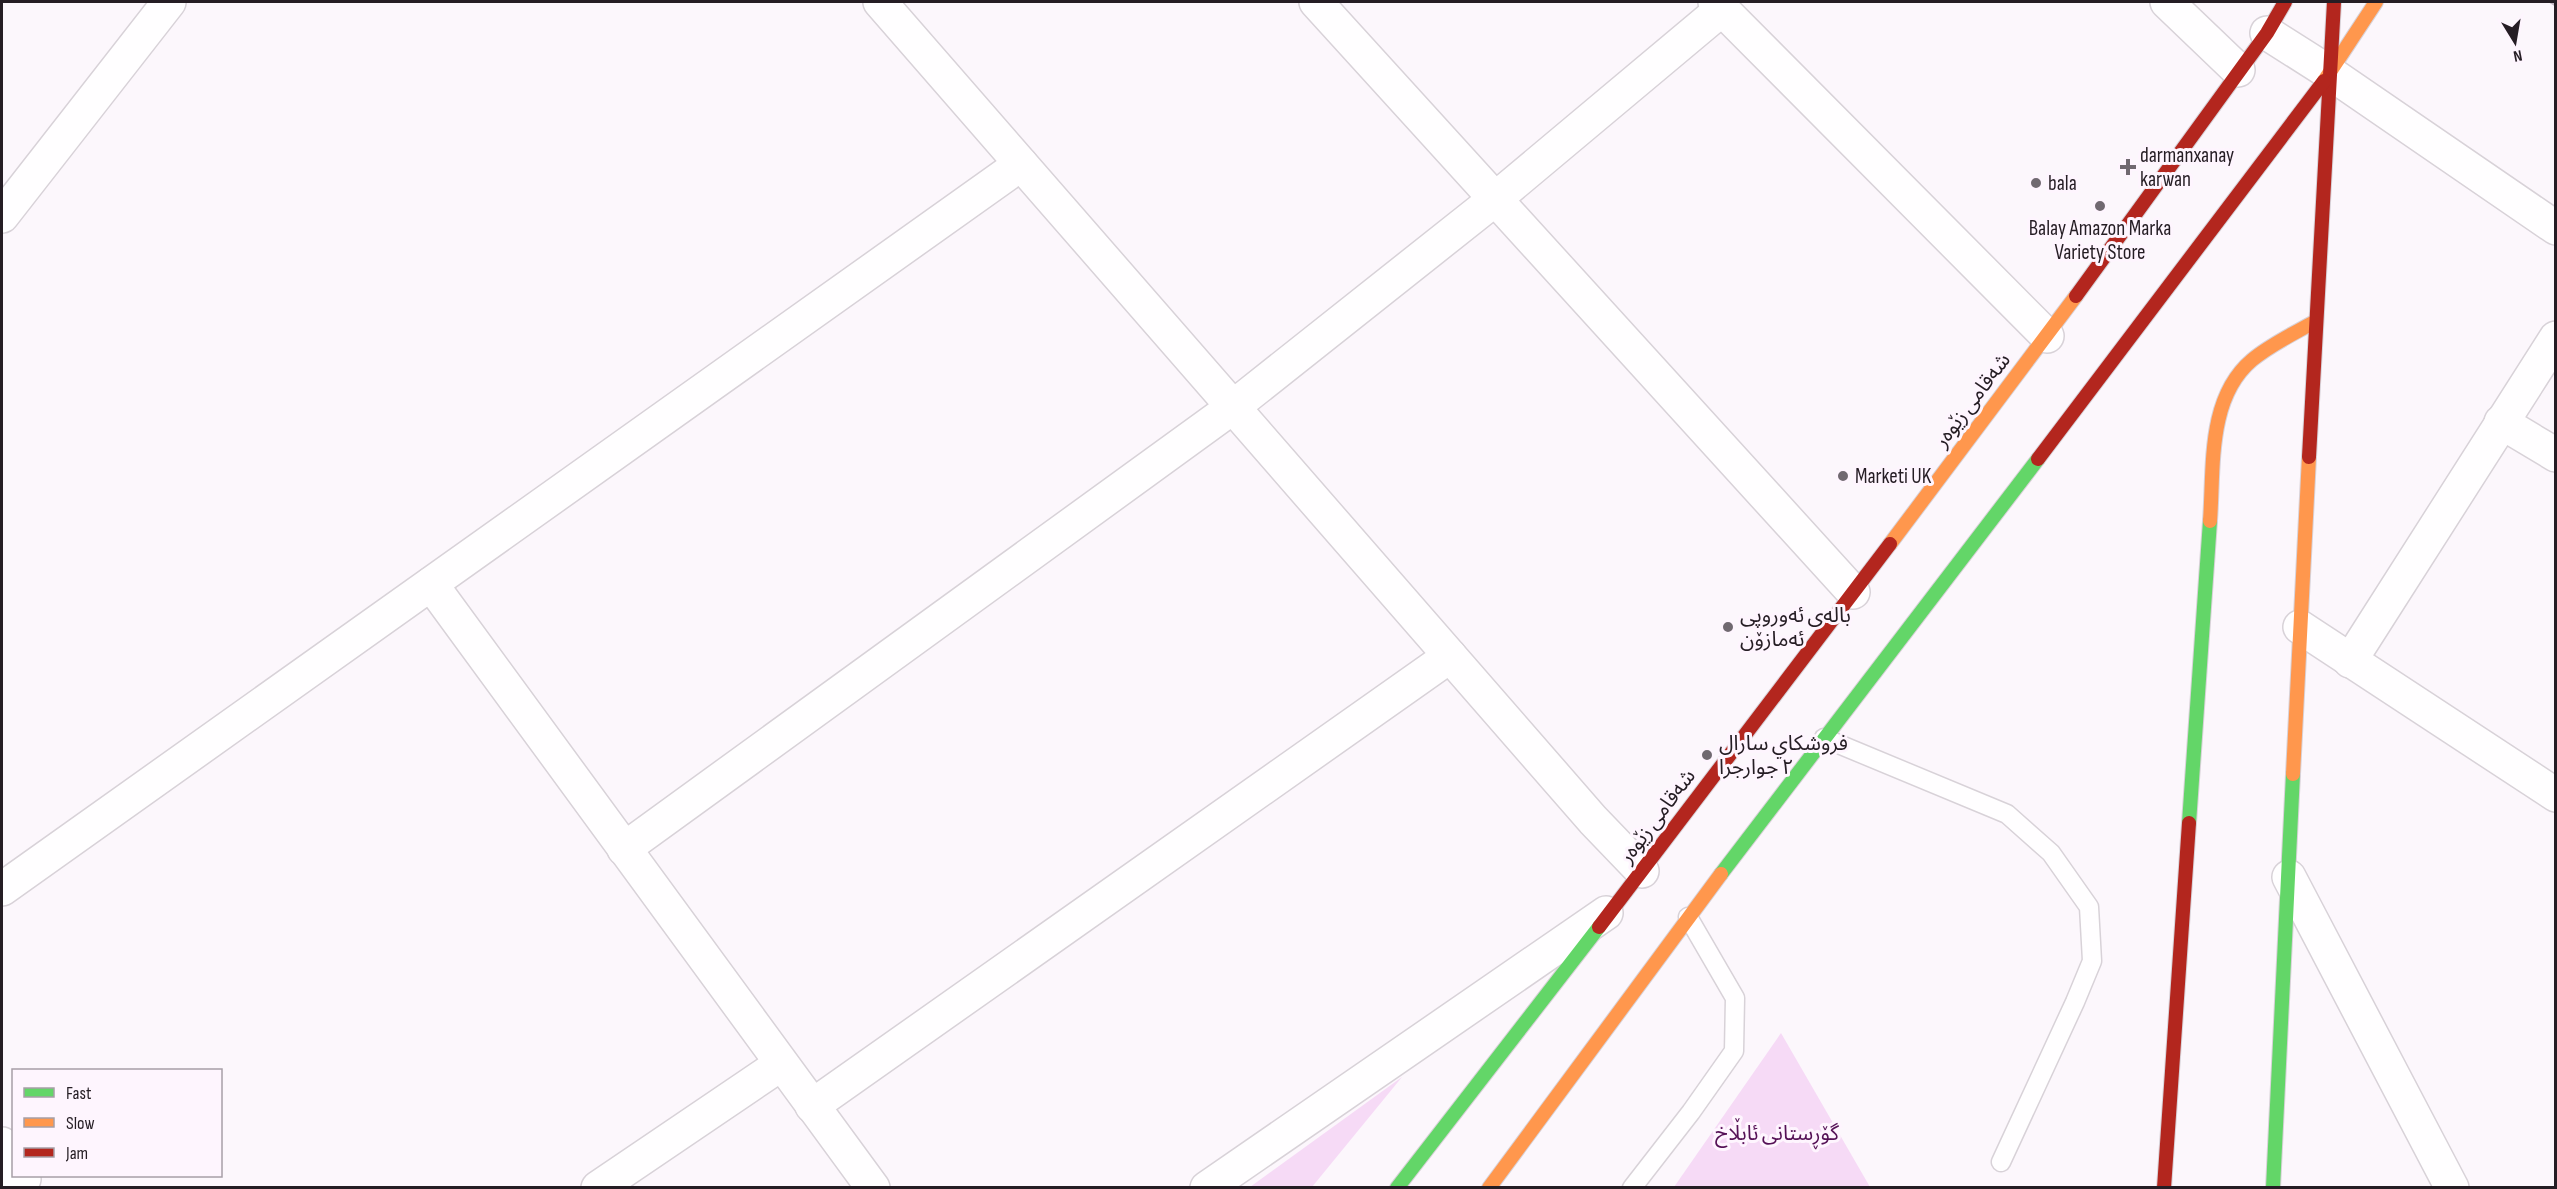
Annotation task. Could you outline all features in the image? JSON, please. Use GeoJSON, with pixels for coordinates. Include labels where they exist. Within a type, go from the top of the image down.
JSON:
{"type":"FeatureCollection","features":[{"type":"Feature","properties":{"kind":"main road","name":"شەقامی زێوەر"},"geometry":{"type":"LineString","coordinates":[[1397,1188],[1615,907],[2047,336],[2238,70],[2266,23],[2285,2]]}},
{"type":"Feature","properties":{"kind":"main road"},"geometry":{"type":"LineString","coordinates":[[2273,1188],[2300,627],[2334,2]]}},
{"type":"Feature","properties":{"kind":"main road"},"geometry":{"type":"LineString","coordinates":[[1490,1188],[1688,917],[2191,259],[2330,73],[2376,2]]}},
{"type":"Feature","properties":{"kind":"main road"},"geometry":{"type":"LineString","coordinates":[[2164,1188],[2217,424],[2224,397],[2238,372],[2252,359],[2316,321]]}},
{"type":"Feature","properties":{"kind":"street"},"geometry":{"type":"LineString","coordinates":[[2,216],[169,2]]}},
{"type":"Feature","properties":{"kind":"street"},"geometry":{"type":"LineString","coordinates":[[880,2],[1593,820],[1642,871]]}},
{"type":"Feature","properties":{"kind":"street"},"geometry":{"type":"LineString","coordinates":[[1316,2],[1853,592]]}},
{"type":"Feature","properties":{"kind":"street"},"geometry":{"type":"LineString","coordinates":[[2167,2],[2238,70]]}},
{"type":"Feature","properties":{"kind":"street"},"geometry":{"type":"LineString","coordinates":[[624,849],[1233,407],[1494,200],[1718,5],[2047,336]]}},
{"type":"Feature","properties":{"kind":"street"},"geometry":{"type":"LineString","coordinates":[[2266,23],[2330,73],[2556,228]]}},
{"type":"Feature","properties":{"kind":"street"},"geometry":{"type":"LineString","coordinates":[[2,889],[1022,164]]}},
{"type":"Feature","properties":{"kind":"street"},"geometry":{"type":"LineString","coordinates":[[2350,661],[2556,338]]}},
{"type":"Feature","properties":{"kind":"street"},"geometry":{"type":"LineString","coordinates":[[2501,422],[2556,455]]}},
{"type":"Feature","properties":{"kind":"street"},"geometry":{"type":"LineString","coordinates":[[431,584],[873,1188]]}},
{"type":"Feature","properties":{"kind":"street"},"geometry":{"type":"LineString","coordinates":[[2300,627],[2556,795]]}},
{"type":"Feature","properties":{"kind":"street"},"geometry":{"type":"LineString","coordinates":[[812,1106],[1450,656]]}},
{"type":"Feature","properties":{"kind":"street"},"geometry":{"type":"LineString","coordinates":[[2289,877],[2452,1188]]}},
{"type":"Feature","properties":{"kind":"street"},"geometry":{"type":"LineString","coordinates":[[1207,1188],[1615,907]]}},
{"type":"Feature","properties":{"kind":"street"},"geometry":{"type":"LineString","coordinates":[[598,1188],[781,1064]]}},
{"type":"Feature","properties":{"kind":"street"},"geometry":{"type":"LineString","coordinates":[[2,1144],[12,1163]]}},
{"type":"Feature","properties":{"kind":"lane"},"geometry":{"type":"LineString","coordinates":[[1824,738],[2007,814],[2051,853],[2089,907],[2092,961],[2001,1162]]}},
{"type":"Feature","properties":{"kind":"lane"},"geometry":{"type":"LineString","coordinates":[[1632,1188],[1691,1112],[1734,1051],[1735,998],[1688,917]]}},
{"type":"Feature","properties":{"kind":"green space","name":"گۆڕستانی ئابڵاخ"},"geometry":{"type":"Polygon","coordinates":[[[1781,1033],[1870,1187],[1674,1187],[1781,1033]]]}},
{"type":"Feature","properties":{"kind":"green space"},"geometry":{"type":"Polygon","coordinates":[[[1402,1077],[1312,1187],[1250,1187],[1402,1077]]]}},
{"type":"Feature","properties":{"kind":"traffic: fast"},"geometry":{"type":"LineString","coordinates":[[1721,874],[2038,459]]}},
{"type":"Feature","properties":{"kind":"traffic: fast"},"geometry":{"type":"LineString","coordinates":[[2189,823],[2210,521]]}},
{"type":"Feature","properties":{"kind":"traffic: fast"},"geometry":{"type":"LineString","coordinates":[[2273,1188],[2293,774]]}},
{"type":"Feature","properties":{"kind":"traffic: fast"},"geometry":{"type":"LineString","coordinates":[[1397,1188],[1599,927]]}},
{"type":"Feature","properties":{"kind":"traffic: slow"},"geometry":{"type":"LineString","coordinates":[[2324,81],[2376,2]]}},
{"type":"Feature","properties":{"kind":"traffic: slow"},"geometry":{"type":"LineString","coordinates":[[1890,544],[2076,296]]}},
{"type":"Feature","properties":{"kind":"traffic: slow"},"geometry":{"type":"LineString","coordinates":[[2210,521],[2213,456],[2220,413],[2227,394],[2237,376],[2259,354],[2316,321]]}},
{"type":"Feature","properties":{"kind":"traffic: slow"},"geometry":{"type":"LineString","coordinates":[[2293,774],[2309,457]]}},
{"type":"Feature","properties":{"kind":"traffic: slow"},"geometry":{"type":"LineString","coordinates":[[1489,1188],[1721,874]]}},
{"type":"Feature","properties":{"kind":"traffic: jam"},"geometry":{"type":"LineString","coordinates":[[2076,296],[2267,33],[2285,2]]}},
{"type":"Feature","properties":{"kind":"traffic: jam"},"geometry":{"type":"LineString","coordinates":[[2309,457],[2334,2]]}},
{"type":"Feature","properties":{"kind":"traffic: jam"},"geometry":{"type":"LineString","coordinates":[[2038,459],[2324,81]]}},
{"type":"Feature","properties":{"kind":"traffic: jam"},"geometry":{"type":"LineString","coordinates":[[1599,927],[1890,544]]}},
{"type":"Feature","properties":{"kind":"traffic: jam"},"geometry":{"type":"LineString","coordinates":[[2164,1188],[2189,823]]}},
{"type":"Feature","properties":{"kind":"place","name":"darmanxanay karwan"},"geometry":{"type":"Point","coordinates":[2128,167]}},
{"type":"Feature","properties":{"kind":"place","name":"bala"},"geometry":{"type":"Point","coordinates":[2036,183]}},
{"type":"Feature","properties":{"kind":"place","name":"Balay Amazon Marka Variety Store"},"geometry":{"type":"Point","coordinates":[2100,206]}},
{"type":"Feature","properties":{"kind":"place","name":"Marketi UK"},"geometry":{"type":"Point","coordinates":[1843,476]}},
{"type":"Feature","properties":{"kind":"place","name":"بالەی ئەوروپی ئەمازۆن"},"geometry":{"type":"Point","coordinates":[1728,627]}},
{"type":"Feature","properties":{"kind":"place","name":"فروشكاي سارال ٢ جوارجرا"},"geometry":{"type":"Point","coordinates":[1707,755]}}]}
